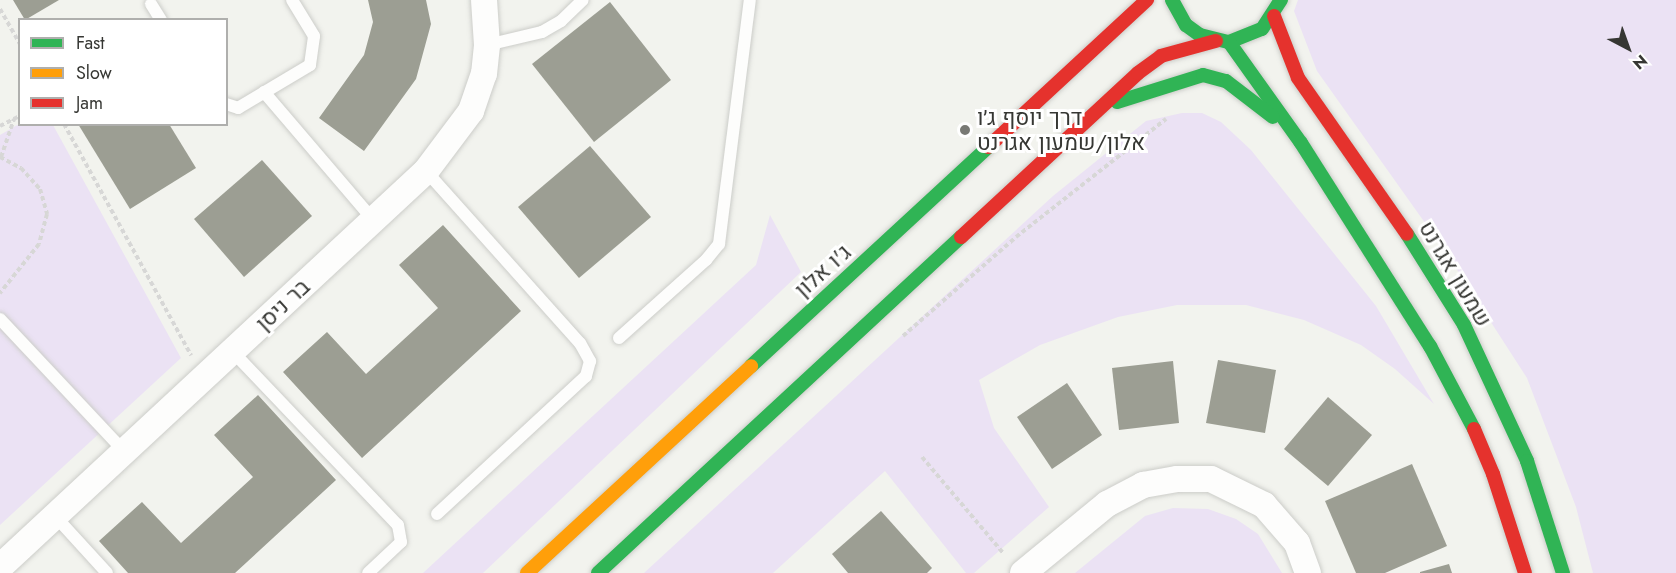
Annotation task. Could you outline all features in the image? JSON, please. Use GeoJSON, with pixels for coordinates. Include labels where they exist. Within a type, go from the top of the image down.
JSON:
{"type":"FeatureCollection","features":[{"type":"Feature","properties":{"kind":"main road","name":"ג'ו אלון"},"geometry":{"type":"LineString","coordinates":[[527,573],[1147,0]]}},
{"type":"Feature","properties":{"kind":"main road"},"geometry":{"type":"LineString","coordinates":[[1172,0],[1186,25],[1223,41],[1301,143],[1356,234],[1408,310],[1467,414],[1493,474],[1525,573]]}},
{"type":"Feature","properties":{"kind":"main road"},"geometry":{"type":"LineString","coordinates":[[598,573],[1099,109],[1161,56],[1262,29],[1274,16],[1281,0]]}},
{"type":"Feature","properties":{"kind":"main road","name":"שמעון אגרנט"},"geometry":{"type":"LineString","coordinates":[[1274,16],[1298,78],[1390,207],[1464,325],[1527,461],[1563,573]]}},
{"type":"Feature","properties":{"kind":"main road"},"geometry":{"type":"LineString","coordinates":[[1099,109],[1187,77],[1203,75],[1226,81],[1301,143]]}},
{"type":"Feature","properties":{"kind":"street","name":"בר ניסן"},"geometry":{"type":"LineString","coordinates":[[0,567],[426,171],[471,111],[484,74],[487,45],[484,0]]}},
{"type":"Feature","properties":{"kind":"street"},"geometry":{"type":"LineString","coordinates":[[1017,569],[1107,504],[1143,485],[1177,479],[1211,480],[1264,504],[1297,543],[1308,573]]}},
{"type":"Feature","properties":{"kind":"lane"},"geometry":{"type":"LineString","coordinates":[[228,105],[238,108],[310,65],[314,36],[292,0]]}},
{"type":"Feature","properties":{"kind":"lane"},"geometry":{"type":"LineString","coordinates":[[487,45],[542,32],[561,21],[583,0]]}},
{"type":"Feature","properties":{"kind":"lane"},"geometry":{"type":"LineString","coordinates":[[619,338],[706,260],[719,244],[750,0]]}},
{"type":"Feature","properties":{"kind":"lane"},"geometry":{"type":"LineString","coordinates":[[151,4],[160,18]]}},
{"type":"Feature","properties":{"kind":"lane"},"geometry":{"type":"LineString","coordinates":[[264,92],[374,221]]}},
{"type":"Feature","properties":{"kind":"lane"},"geometry":{"type":"LineString","coordinates":[[426,171],[580,343],[590,361],[586,376],[437,514]]}},
{"type":"Feature","properties":{"kind":"lane"},"geometry":{"type":"LineString","coordinates":[[0,319],[125,452]]}},
{"type":"Feature","properties":{"kind":"lane"},"geometry":{"type":"LineString","coordinates":[[232,352],[398,525],[401,542],[368,573]]}},
{"type":"Feature","properties":{"kind":"lane"},"geometry":{"type":"LineString","coordinates":[[55,516],[107,573]]}},
{"type":"Feature","properties":{"kind":"path"},"geometry":{"type":"LineString","coordinates":[[0,9],[18,40]]}},
{"type":"Feature","properties":{"kind":"path"},"geometry":{"type":"LineString","coordinates":[[0,126],[18,117]]}},
{"type":"Feature","properties":{"kind":"path"},"geometry":{"type":"LineString","coordinates":[[894,344],[1016,237],[1168,117]]}},
{"type":"Feature","properties":{"kind":"path"},"geometry":{"type":"LineString","coordinates":[[0,293],[39,244],[47,214],[40,189],[21,168],[0,157],[14,119]]}},
{"type":"Feature","properties":{"kind":"path"},"geometry":{"type":"LineString","coordinates":[[65,126],[204,378]]}},
{"type":"Feature","properties":{"kind":"path"},"geometry":{"type":"LineString","coordinates":[[922,457],[1017,569]]}},
{"type":"Feature","properties":{"kind":"shaded area"},"geometry":{"type":"Polygon","coordinates":[[[1298,0],[1676,0],[1676,573],[1593,573],[1576,507],[1527,378],[1445,251],[1317,71],[1294,11],[1298,0]]]}},
{"type":"Feature","properties":{"kind":"shaded area"},"geometry":{"type":"Polygon","coordinates":[[[1182,113],[1202,113],[1221,122],[1251,150],[1376,306],[1434,404],[1395,369],[1361,345],[1304,320],[1246,305],[1177,305],[1118,317],[1040,345],[979,380],[994,428],[1049,507],[974,573],[966,573],[885,471],[773,573],[644,573],[1053,196],[1146,121],[1182,113]]]}},
{"type":"Feature","properties":{"kind":"shaded area"},"geometry":{"type":"Polygon","coordinates":[[[18,125],[54,126],[181,358],[0,525],[0,135],[18,125]]]}},
{"type":"Feature","properties":{"kind":"shaded area"},"geometry":{"type":"Polygon","coordinates":[[[770,215],[801,272],[483,573],[423,573],[756,265],[770,215]]]}},
{"type":"Feature","properties":{"kind":"shaded area"},"geometry":{"type":"Polygon","coordinates":[[[1173,508],[1208,509],[1236,519],[1258,534],[1282,573],[1075,573],[1145,516],[1173,508]]]}},
{"type":"Feature","properties":{"kind":"building"},"geometry":{"type":"Polygon","coordinates":[[[13,0],[59,0],[28,18],[24,18],[13,0]]]}},
{"type":"Feature","properties":{"kind":"building"},"geometry":{"type":"Polygon","coordinates":[[[368,0],[426,0],[431,24],[416,79],[364,151],[319,118],[364,55],[373,22],[368,0]]]}},
{"type":"Feature","properties":{"kind":"building"},"geometry":{"type":"Polygon","coordinates":[[[610,2],[671,80],[594,142],[532,64],[610,2]]]}},
{"type":"Feature","properties":{"kind":"building"},"geometry":{"type":"Polygon","coordinates":[[[79,126],[170,126],[196,168],[130,209],[79,126]]]}},
{"type":"Feature","properties":{"kind":"building"},"geometry":{"type":"Polygon","coordinates":[[[590,146],[651,217],[579,278],[518,207],[590,146]]]}},
{"type":"Feature","properties":{"kind":"building"},"geometry":{"type":"Polygon","coordinates":[[[262,160],[312,216],[244,277],[194,219],[262,160]]]}},
{"type":"Feature","properties":{"kind":"building"},"geometry":{"type":"Polygon","coordinates":[[[443,225],[521,311],[362,458],[283,372],[327,332],[366,374],[438,308],[399,265],[443,225]]]}},
{"type":"Feature","properties":{"kind":"building"},"geometry":{"type":"Polygon","coordinates":[[[1218,360],[1276,370],[1265,433],[1206,423],[1218,360]]]}},
{"type":"Feature","properties":{"kind":"building"},"geometry":{"type":"Polygon","coordinates":[[[1173,361],[1179,423],[1119,430],[1112,368],[1173,361]]]}},
{"type":"Feature","properties":{"kind":"building"},"geometry":{"type":"Polygon","coordinates":[[[1067,383],[1102,435],[1052,469],[1017,417],[1067,383]]]}},
{"type":"Feature","properties":{"kind":"building"},"geometry":{"type":"Polygon","coordinates":[[[258,395],[336,480],[235,573],[128,573],[99,541],[142,502],[181,543],[253,477],[214,435],[258,395]]]}},
{"type":"Feature","properties":{"kind":"building"},"geometry":{"type":"Polygon","coordinates":[[[1328,397],[1372,435],[1328,486],[1284,449],[1328,397]]]}},
{"type":"Feature","properties":{"kind":"building"},"geometry":{"type":"Polygon","coordinates":[[[1412,464],[1447,546],[1385,573],[1356,573],[1325,501],[1412,464]]]}},
{"type":"Feature","properties":{"kind":"building"},"geometry":{"type":"Polygon","coordinates":[[[881,511],[932,568],[927,573],[848,573],[832,554],[881,511]]]}},
{"type":"Feature","properties":{"kind":"building"},"geometry":{"type":"Polygon","coordinates":[[[1449,564],[1452,573],[1420,573],[1420,572],[1449,564]]]}},
{"type":"Feature","properties":{"kind":"traffic: fast"},"geometry":{"type":"LineString","coordinates":[[1172,0],[1186,25],[1200,35],[1229,42],[1262,29],[1281,0]]}},
{"type":"Feature","properties":{"kind":"traffic: fast"},"geometry":{"type":"LineString","coordinates":[[1229,42],[1301,143],[1430,346],[1474,429]]}},
{"type":"Feature","properties":{"kind":"traffic: fast"},"geometry":{"type":"LineString","coordinates":[[1117,102],[1203,75],[1226,81],[1273,117]]}},
{"type":"Feature","properties":{"kind":"traffic: fast"},"geometry":{"type":"LineString","coordinates":[[751,366],[988,147]]}},
{"type":"Feature","properties":{"kind":"traffic: fast"},"geometry":{"type":"LineString","coordinates":[[1407,234],[1464,325],[1527,461],[1563,573]]}},
{"type":"Feature","properties":{"kind":"traffic: fast"},"geometry":{"type":"LineString","coordinates":[[598,573],[961,237]]}},
{"type":"Feature","properties":{"kind":"traffic: slow"},"geometry":{"type":"LineString","coordinates":[[527,573],[751,366]]}},
{"type":"Feature","properties":{"kind":"traffic: jam"},"geometry":{"type":"LineString","coordinates":[[988,147],[1147,0]]}},
{"type":"Feature","properties":{"kind":"traffic: jam"},"geometry":{"type":"LineString","coordinates":[[1274,16],[1298,78],[1407,234]]}},
{"type":"Feature","properties":{"kind":"traffic: jam"},"geometry":{"type":"LineString","coordinates":[[961,237],[1138,73],[1161,56],[1216,41]]}},
{"type":"Feature","properties":{"kind":"traffic: jam"},"geometry":{"type":"LineString","coordinates":[[1474,429],[1493,474],[1525,573]]}},
{"type":"Feature","properties":{"kind":"place","name":"דרך יוסף ג׳ו אלון/שמעון אגרנט"},"geometry":{"type":"Point","coordinates":[965,130]}}]}
